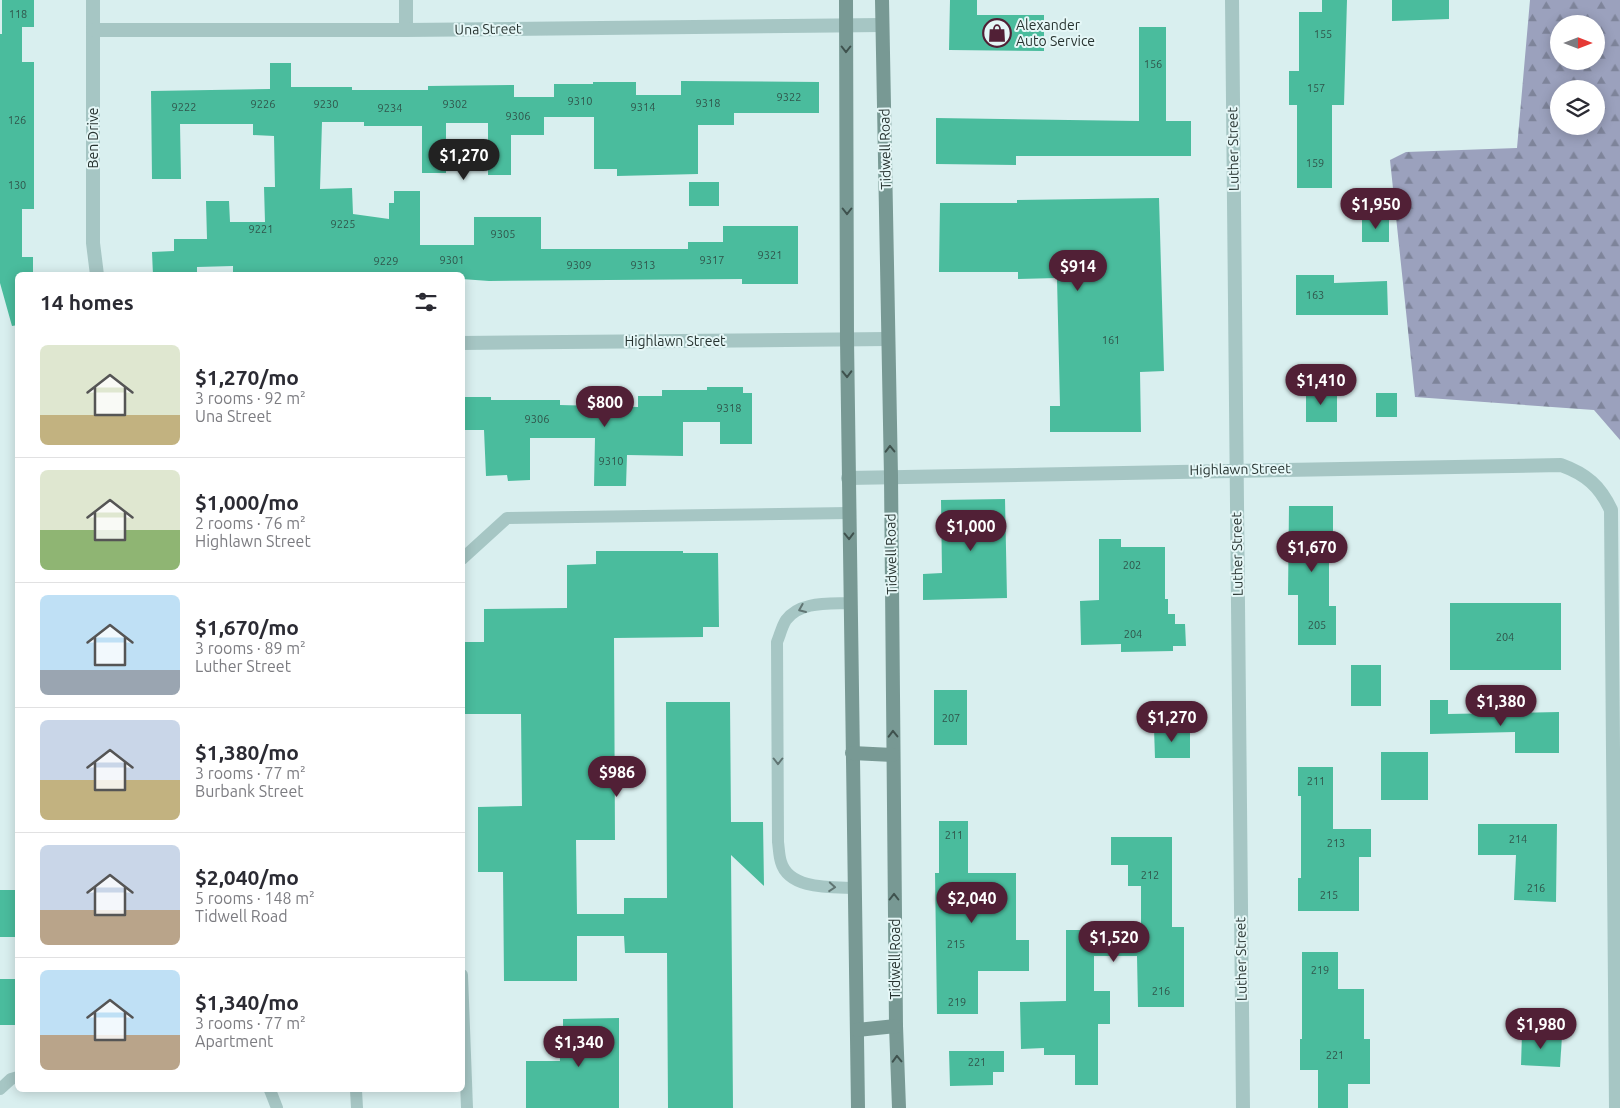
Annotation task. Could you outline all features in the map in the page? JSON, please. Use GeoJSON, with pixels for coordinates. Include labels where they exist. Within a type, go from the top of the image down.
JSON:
{"type":"FeatureCollection","features":[{"type":"Feature","properties":{"kind":"main road"},"geometry":{"type":"LineString","coordinates":[[846,0],[848,478],[858,1108]]}},
{"type":"Feature","properties":{"kind":"main road","name":"Tidwell Road"},"geometry":{"type":"LineString","coordinates":[[882,0],[891,476],[896,1026],[899,1108]]}},
{"type":"Feature","properties":{"kind":"main road"},"geometry":{"type":"LineString","coordinates":[[852,753],[893,755]]}},
{"type":"Feature","properties":{"kind":"main road"},"geometry":{"type":"LineString","coordinates":[[857,1030],[896,1026]]}},
{"type":"Feature","properties":{"kind":"street","name":"Ben Drive"},"geometry":{"type":"LineString","coordinates":[[92,0],[93,242],[97,272]]}},
{"type":"Feature","properties":{"kind":"street"},"geometry":{"type":"LineString","coordinates":[[406,0],[406,30]]}},
{"type":"Feature","properties":{"kind":"street","name":"Luther Street"},"geometry":{"type":"LineString","coordinates":[[1232,0],[1243,1108]]}},
{"type":"Feature","properties":{"kind":"street","name":"Una Street"},"geometry":{"type":"LineString","coordinates":[[93,30],[406,30],[882,24]]}},
{"type":"Feature","properties":{"kind":"street","name":"Highlawn Street"},"geometry":{"type":"LineString","coordinates":[[465,343],[888,339]]}},
{"type":"Feature","properties":{"kind":"street","name":"Highlawn Street"},"geometry":{"type":"LineString","coordinates":[[848,478],[1561,464],[1578,471],[1592,481],[1603,494],[1611,510],[1616,1108]]}},
{"type":"Feature","properties":{"kind":"lane"},"geometry":{"type":"LineString","coordinates":[[465,556],[507,518],[849,513]]}},
{"type":"Feature","properties":{"kind":"lane"},"geometry":{"type":"LineString","coordinates":[[850,603],[798,609],[786,620],[776,642],[778,842],[781,864],[794,879],[811,885],[854,888]]}},
{"type":"Feature","properties":{"kind":"lane"},"geometry":{"type":"LineString","coordinates":[[465,1055],[467,1108]]}},
{"type":"Feature","properties":{"kind":"lane"},"geometry":{"type":"LineString","coordinates":[[0,1089],[11,1078],[15,1077]]}},
{"type":"Feature","properties":{"kind":"lane"},"geometry":{"type":"LineString","coordinates":[[271,1092],[277,1108]]}},
{"type":"Feature","properties":{"kind":"lane"},"geometry":{"type":"LineString","coordinates":[[356,1092],[357,1108]]}},
{"type":"Feature","properties":{"kind":"green space"},"geometry":{"type":"Polygon","coordinates":[[[1530,0],[1620,0],[1620,440],[1594,410],[1415,397],[1390,160],[1406,152],[1517,148],[1530,0]]]}},
{"type":"Feature","properties":{"kind":"building"},"geometry":{"type":"Polygon","coordinates":[[[2,0],[34,0],[34,27],[22,27],[22,62],[34,62],[34,209],[22,209],[22,257],[33,257],[33,272],[15,272],[15,326],[12,326],[0,283],[0,34],[2,34],[2,0]]]}},
{"type":"Feature","properties":{"kind":"building","name":"Alexander Auto Service"},"geometry":{"type":"Polygon","coordinates":[[[950,0],[977,0],[977,15],[1044,15],[1044,51],[949,50],[950,0]]]}},
{"type":"Feature","properties":{"kind":"building"},"geometry":{"type":"Polygon","coordinates":[[[1322,0],[1347,0],[1344,105],[1332,105],[1332,188],[1297,188],[1297,105],[1289,105],[1289,71],[1299,71],[1299,12],[1322,12],[1322,0]]]}},
{"type":"Feature","properties":{"kind":"building"},"geometry":{"type":"Polygon","coordinates":[[[1392,0],[1449,0],[1449,19],[1392,21],[1392,0]]]}},
{"type":"Feature","properties":{"kind":"building"},"geometry":{"type":"Polygon","coordinates":[[[1139,27],[1166,27],[1166,121],[1191,121],[1191,156],[1016,156],[1016,165],[936,164],[936,118],[1139,121],[1139,27]]]}},
{"type":"Feature","properties":{"kind":"building"},"geometry":{"type":"Polygon","coordinates":[[[270,63],[291,63],[291,87],[352,87],[352,90],[428,90],[428,86],[514,85],[514,97],[554,97],[554,84],[593,84],[593,82],[636,82],[636,95],[681,95],[681,81],[819,82],[819,113],[734,113],[734,125],[698,125],[698,174],[617,176],[617,169],[594,169],[594,117],[544,117],[544,135],[511,135],[511,175],[488,175],[488,123],[446,123],[446,173],[422,173],[422,126],[364,126],[364,122],[322,122],[320,189],[352,188],[353,214],[389,219],[389,203],[394,203],[394,191],[420,191],[420,245],[474,245],[474,217],[541,217],[541,249],[688,249],[688,242],[723,242],[723,226],[798,226],[798,284],[742,284],[742,279],[489,281],[465,279],[465,272],[233,272],[233,266],[197,267],[197,272],[153,272],[152,252],[174,251],[174,239],[207,239],[206,201],[229,201],[230,222],[265,222],[264,187],[275,187],[274,136],[253,135],[253,124],[180,124],[181,179],[152,179],[151,91],[270,89],[270,63]]]}},
{"type":"Feature","properties":{"kind":"building"},"geometry":{"type":"Polygon","coordinates":[[[689,182],[719,182],[719,206],[689,206],[689,182]]]}},
{"type":"Feature","properties":{"kind":"building"},"geometry":{"type":"Polygon","coordinates":[[[1159,198],[1164,371],[1140,372],[1141,432],[1050,432],[1050,406],[1060,406],[1057,278],[1018,279],[1018,272],[939,272],[940,203],[1017,203],[1017,200],[1159,198]]]}},
{"type":"Feature","properties":{"kind":"building"},"geometry":{"type":"Polygon","coordinates":[[[1362,218],[1389,218],[1389,242],[1362,242],[1362,218]]]}},
{"type":"Feature","properties":{"kind":"building"},"geometry":{"type":"Polygon","coordinates":[[[1296,275],[1334,275],[1334,283],[1387,281],[1388,315],[1296,315],[1296,275]]]}},
{"type":"Feature","properties":{"kind":"building"},"geometry":{"type":"Polygon","coordinates":[[[707,387],[743,387],[743,393],[752,393],[752,444],[720,444],[720,422],[683,422],[683,456],[627,455],[626,486],[594,486],[595,438],[530,438],[530,480],[508,481],[507,475],[486,476],[484,430],[465,430],[465,397],[491,397],[491,400],[560,400],[560,405],[638,407],[638,396],[662,396],[662,390],[707,390],[707,387]]]}},
{"type":"Feature","properties":{"kind":"building"},"geometry":{"type":"Polygon","coordinates":[[[1306,389],[1337,389],[1337,422],[1306,422],[1306,389]]]}},
{"type":"Feature","properties":{"kind":"building"},"geometry":{"type":"Polygon","coordinates":[[[1376,393],[1397,393],[1397,417],[1376,417],[1376,393]]]}},
{"type":"Feature","properties":{"kind":"building"},"geometry":{"type":"Polygon","coordinates":[[[1005,499],[1007,598],[923,600],[923,574],[942,573],[941,500],[1005,499]]]}},
{"type":"Feature","properties":{"kind":"building"},"geometry":{"type":"Polygon","coordinates":[[[1289,506],[1333,506],[1333,542],[1329,542],[1329,606],[1336,606],[1336,645],[1298,645],[1298,595],[1288,595],[1289,506]]]}},
{"type":"Feature","properties":{"kind":"building"},"geometry":{"type":"Polygon","coordinates":[[[1099,539],[1121,539],[1121,547],[1165,547],[1165,599],[1168,599],[1168,614],[1175,614],[1175,624],[1185,624],[1186,646],[1173,646],[1173,651],[1121,652],[1121,644],[1081,645],[1080,601],[1099,600],[1099,539]]]}},
{"type":"Feature","properties":{"kind":"building"},"geometry":{"type":"Polygon","coordinates":[[[596,551],[718,553],[719,627],[703,627],[703,637],[614,638],[615,840],[576,840],[577,914],[624,914],[624,898],[667,898],[666,702],[730,702],[731,822],[763,822],[764,886],[731,855],[733,1108],[668,1108],[667,953],[625,953],[624,936],[577,936],[577,981],[504,981],[503,872],[478,872],[478,807],[522,806],[521,714],[465,714],[465,642],[484,642],[484,609],[567,608],[567,565],[596,564],[596,551]]]}},
{"type":"Feature","properties":{"kind":"building"},"geometry":{"type":"Polygon","coordinates":[[[1450,603],[1561,603],[1561,670],[1450,670],[1450,603]]]}},
{"type":"Feature","properties":{"kind":"building"},"geometry":{"type":"Polygon","coordinates":[[[1351,665],[1381,665],[1381,706],[1351,706],[1351,665]]]}},
{"type":"Feature","properties":{"kind":"building"},"geometry":{"type":"Polygon","coordinates":[[[934,690],[967,690],[967,745],[934,745],[934,690]]]}},
{"type":"Feature","properties":{"kind":"building"},"geometry":{"type":"Polygon","coordinates":[[[1430,700],[1448,700],[1448,714],[1559,712],[1559,753],[1515,753],[1515,732],[1430,734],[1430,700]]]}},
{"type":"Feature","properties":{"kind":"building"},"geometry":{"type":"Polygon","coordinates":[[[1154,728],[1190,728],[1190,758],[1155,758],[1154,728]]]}},
{"type":"Feature","properties":{"kind":"building"},"geometry":{"type":"Polygon","coordinates":[[[1381,752],[1428,752],[1428,800],[1381,800],[1381,752]]]}},
{"type":"Feature","properties":{"kind":"building"},"geometry":{"type":"Polygon","coordinates":[[[1298,767],[1333,767],[1333,829],[1371,829],[1371,857],[1359,857],[1359,911],[1298,911],[1298,878],[1301,878],[1301,796],[1298,796],[1298,767]]]}},
{"type":"Feature","properties":{"kind":"building"},"geometry":{"type":"Polygon","coordinates":[[[939,821],[968,821],[968,873],[1016,873],[1016,940],[1029,940],[1029,971],[978,971],[978,1014],[937,1014],[935,873],[939,873],[939,821]]]}},
{"type":"Feature","properties":{"kind":"building"},"geometry":{"type":"Polygon","coordinates":[[[1478,824],[1557,824],[1556,902],[1514,900],[1516,855],[1478,855],[1478,824]]]}},
{"type":"Feature","properties":{"kind":"building"},"geometry":{"type":"Polygon","coordinates":[[[1111,837],[1172,837],[1172,927],[1184,927],[1184,1007],[1138,1007],[1137,956],[1094,956],[1094,991],[1110,991],[1110,1024],[1098,1024],[1098,1085],[1075,1085],[1075,1055],[1044,1055],[1044,1048],[1021,1049],[1020,1002],[1066,1001],[1066,930],[1123,930],[1123,927],[1141,927],[1141,886],[1128,886],[1128,865],[1111,865],[1111,837]]]}},
{"type":"Feature","properties":{"kind":"building"},"geometry":{"type":"Polygon","coordinates":[[[0,890],[15,890],[15,937],[0,937],[0,890]]]}},
{"type":"Feature","properties":{"kind":"building"},"geometry":{"type":"Polygon","coordinates":[[[1302,952],[1338,952],[1338,989],[1364,989],[1364,1039],[1370,1039],[1370,1084],[1348,1084],[1348,1108],[1318,1108],[1318,1070],[1300,1070],[1302,952]]]}},
{"type":"Feature","properties":{"kind":"building"},"geometry":{"type":"Polygon","coordinates":[[[0,979],[15,979],[15,1025],[0,1025],[0,979]]]}},
{"type":"Feature","properties":{"kind":"building"},"geometry":{"type":"Polygon","coordinates":[[[619,1018],[619,1108],[526,1108],[526,1061],[560,1061],[559,1031],[563,1031],[563,1019],[619,1018]]]}},
{"type":"Feature","properties":{"kind":"building"},"geometry":{"type":"Polygon","coordinates":[[[1522,1034],[1562,1036],[1560,1067],[1521,1065],[1522,1034]]]}},
{"type":"Feature","properties":{"kind":"building"},"geometry":{"type":"Polygon","coordinates":[[[949,1051],[1004,1051],[1004,1072],[993,1072],[993,1085],[950,1086],[949,1051]]]}},
{"type":"Feature","properties":{"kind":"place","name":"Alexander Auto Service"},"geometry":{"type":"Point","coordinates":[997,33]}}]}
